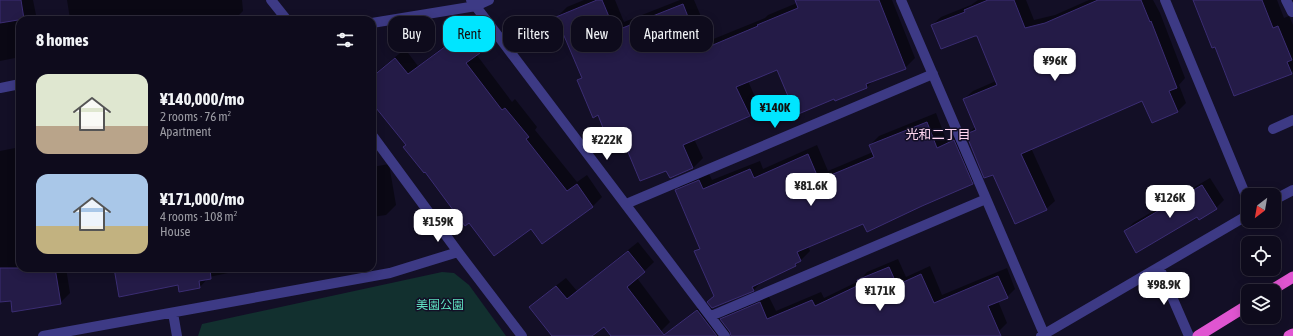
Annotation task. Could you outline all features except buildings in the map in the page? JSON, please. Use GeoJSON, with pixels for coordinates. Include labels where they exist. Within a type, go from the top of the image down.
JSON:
{"type":"FeatureCollection","features":[{"type":"Feature","properties":{"kind":"highway"},"geometry":{"type":"LineString","coordinates":[[1281,284],[1293,277]]}},
{"type":"Feature","properties":{"kind":"highway"},"geometry":{"type":"LineString","coordinates":[[1198,336],[1241,309]]}},
{"type":"Feature","properties":{"kind":"highway"},"geometry":{"type":"LineString","coordinates":[[1289,336],[1293,334]]}},
{"type":"Feature","properties":{"kind":"street"},"geometry":{"type":"LineString","coordinates":[[271,0],[284,16]]}},
{"type":"Feature","properties":{"kind":"street"},"geometry":{"type":"LineString","coordinates":[[376,22],[489,0]]}},
{"type":"Feature","properties":{"kind":"street"},"geometry":{"type":"LineString","coordinates":[[901,0],[1043,335],[1241,219]]}},
{"type":"Feature","properties":{"kind":"street"},"geometry":{"type":"LineString","coordinates":[[1165,0],[1243,188]]}},
{"type":"Feature","properties":{"kind":"street"},"geometry":{"type":"LineString","coordinates":[[1286,0],[1293,13]]}},
{"type":"Feature","properties":{"kind":"street"},"geometry":{"type":"LineString","coordinates":[[473,3],[726,336]]}},
{"type":"Feature","properties":{"kind":"street"},"geometry":{"type":"LineString","coordinates":[[626,204],[933,74]]}},
{"type":"Feature","properties":{"kind":"street"},"geometry":{"type":"LineString","coordinates":[[0,88],[16,85]]}},
{"type":"Feature","properties":{"kind":"street"},"geometry":{"type":"LineString","coordinates":[[1274,129],[1293,120]]}},
{"type":"Feature","properties":{"kind":"street"},"geometry":{"type":"LineString","coordinates":[[376,140],[522,336]]}},
{"type":"Feature","properties":{"kind":"street"},"geometry":{"type":"LineString","coordinates":[[1281,196],[1293,190]]}},
{"type":"Feature","properties":{"kind":"street"},"geometry":{"type":"LineString","coordinates":[[710,316],[986,199]]}},
{"type":"Feature","properties":{"kind":"street"},"geometry":{"type":"LineString","coordinates":[[43,336],[390,273],[458,252]]}},
{"type":"Feature","properties":{"kind":"street"},"geometry":{"type":"LineString","coordinates":[[1159,267],[1189,336]]}},
{"type":"Feature","properties":{"kind":"street"},"geometry":{"type":"LineString","coordinates":[[173,313],[177,336]]}},
{"type":"Feature","properties":{"kind":"green space","name":"美園公園"},"geometry":{"type":"Polygon","coordinates":[[[442,272],[454,273],[469,285],[506,336],[198,336],[202,324],[442,272]]]}},
{"type":"Feature","properties":{"kind":"district","name":"光和二丁目"},"geometry":{"type":"Point","coordinates":[938,134]}}]}
